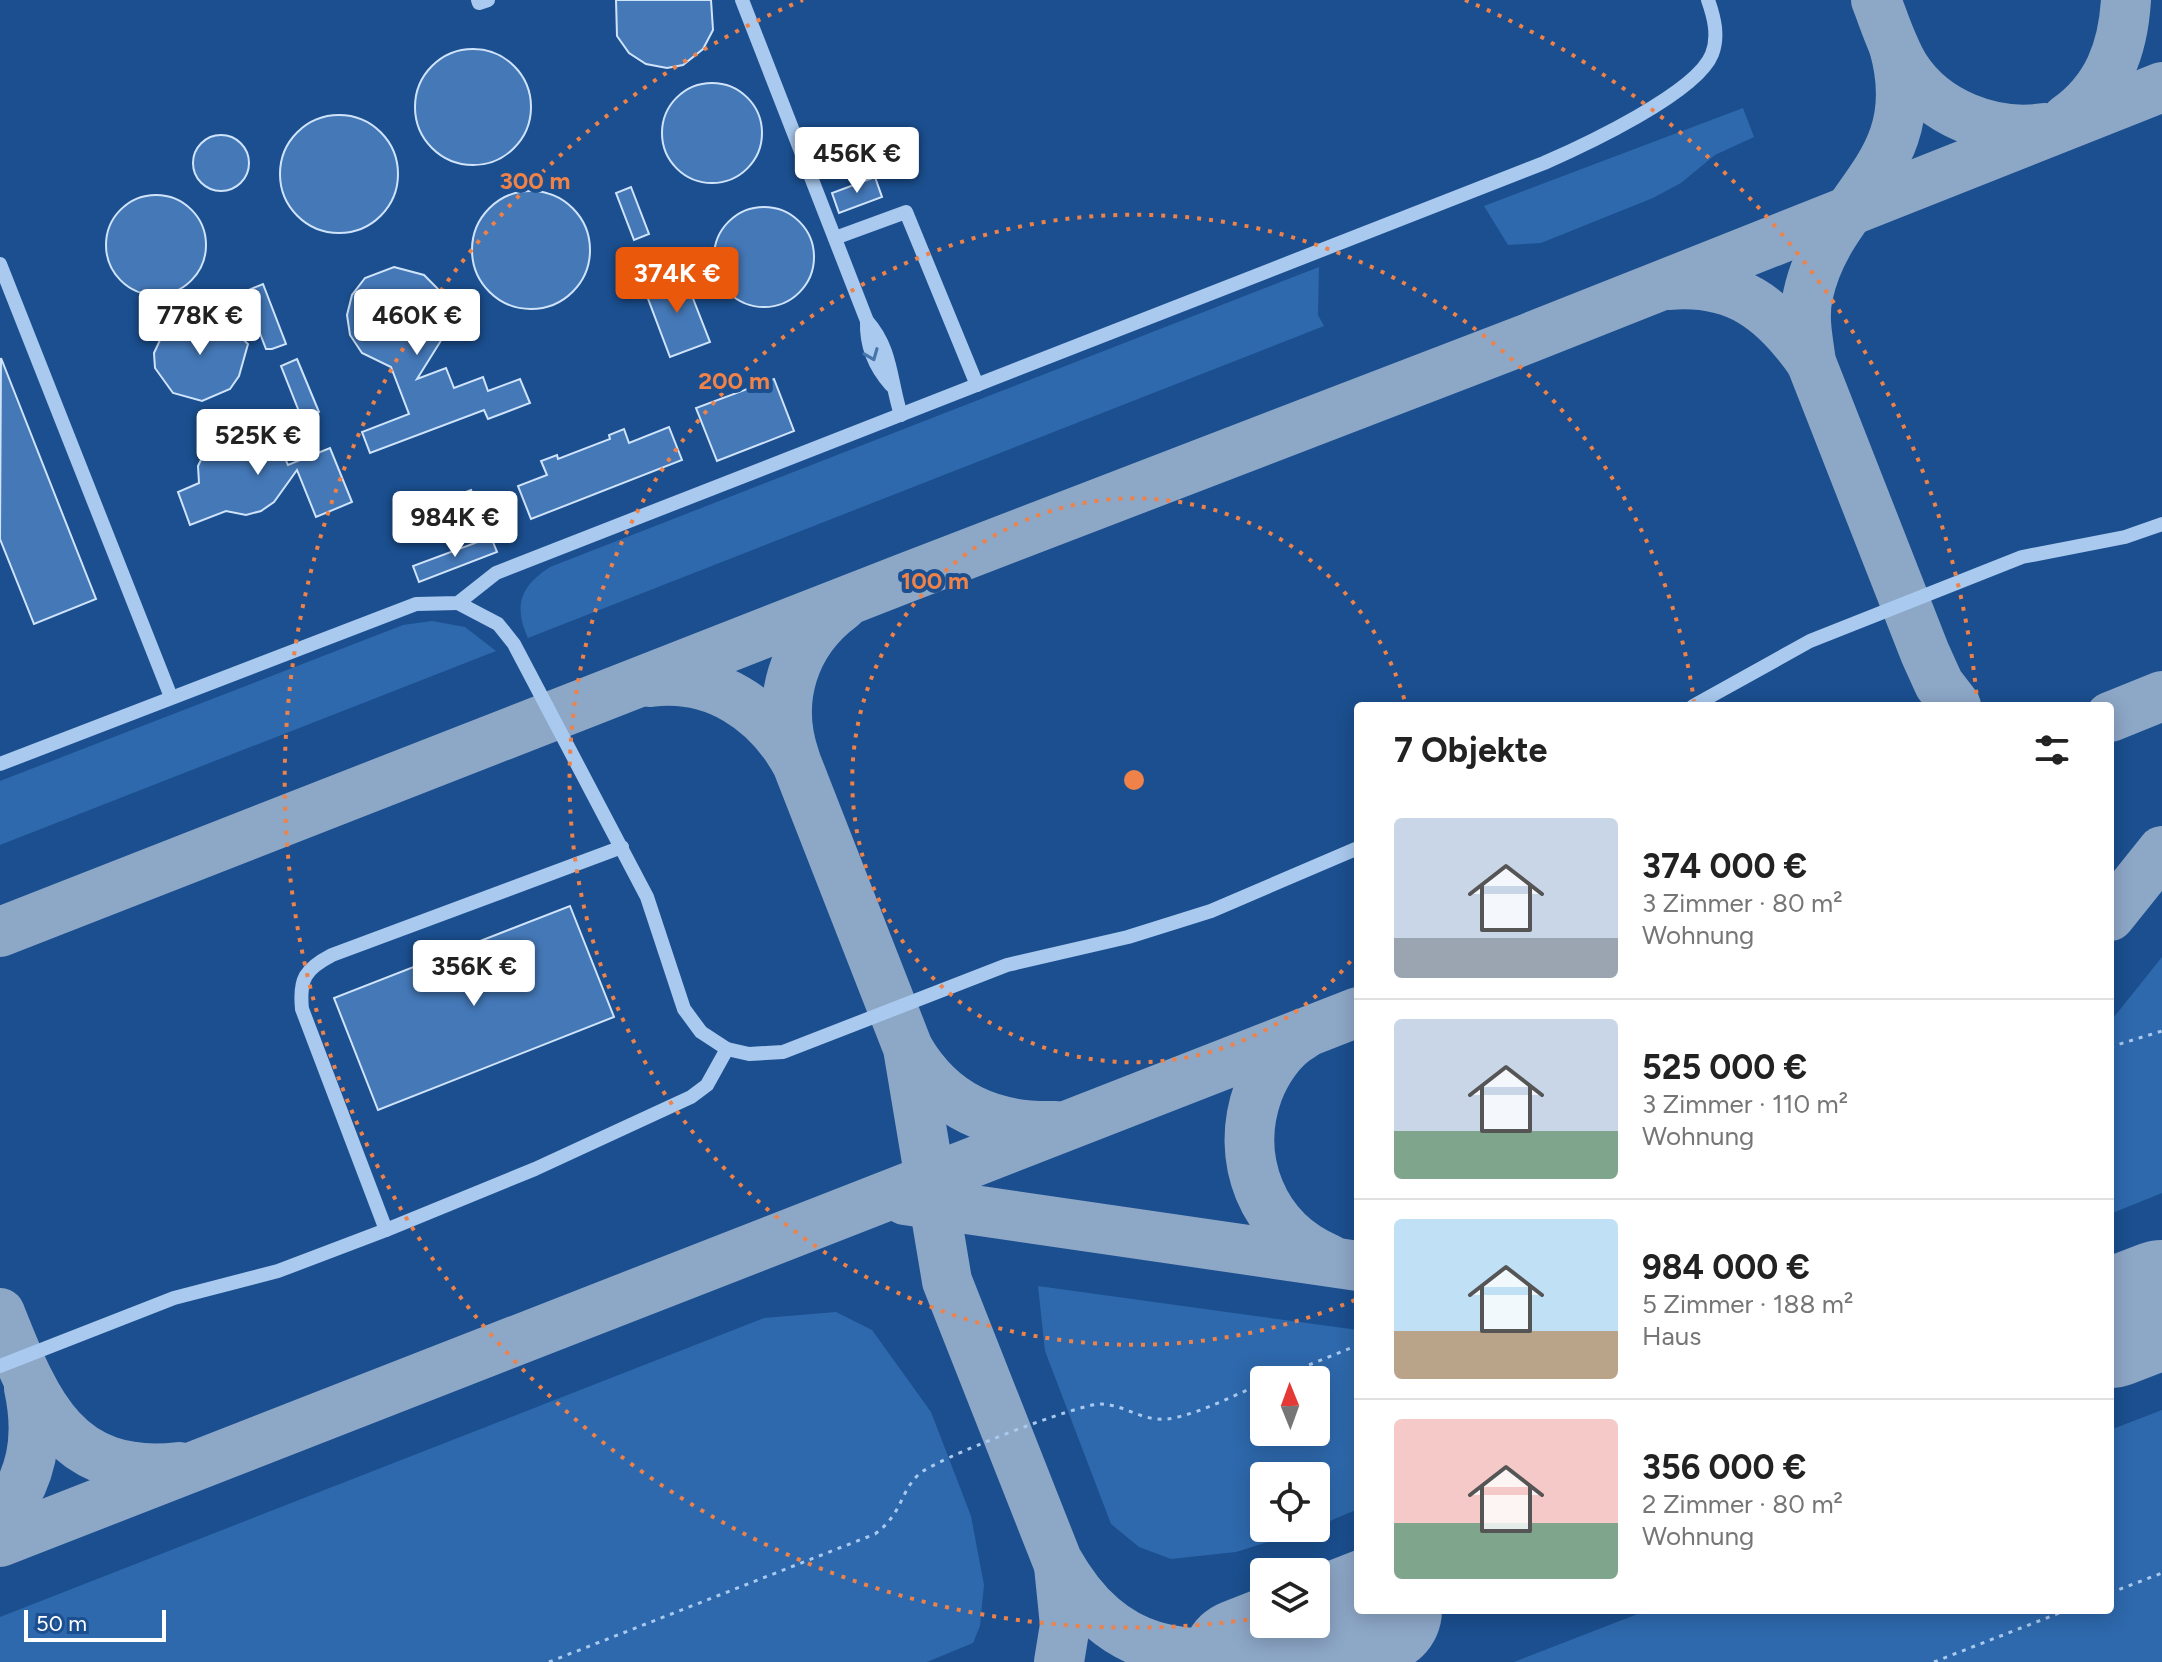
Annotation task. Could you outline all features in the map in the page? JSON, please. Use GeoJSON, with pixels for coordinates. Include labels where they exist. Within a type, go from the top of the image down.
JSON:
{"type":"FeatureCollection","features":[{"type":"Feature","properties":{"kind":"lane"},"geometry":{"type":"LineString","coordinates":[[478,0],[479,3],[488,0]]}},
{"type":"Feature","properties":{"kind":"lane"},"geometry":{"type":"LineString","coordinates":[[742,0],[867,321],[879,335],[892,366],[891,385],[901,415]]}},
{"type":"Feature","properties":{"kind":"lane"},"geometry":{"type":"LineString","coordinates":[[458,603],[496,573],[1582,146],[1669,96],[1703,71],[1716,37],[1708,0]]}},
{"type":"Feature","properties":{"kind":"lane"},"geometry":{"type":"LineString","coordinates":[[835,238],[906,212],[977,385]]}},
{"type":"Feature","properties":{"kind":"lane"},"geometry":{"type":"LineString","coordinates":[[0,264],[171,697]]}},
{"type":"Feature","properties":{"kind":"lane"},"geometry":{"type":"LineString","coordinates":[[1700,702],[1810,641],[2022,557],[2125,537],[2162,524]]}},
{"type":"Feature","properties":{"kind":"lane"},"geometry":{"type":"LineString","coordinates":[[0,764],[416,604],[458,603],[486,615],[508,634],[622,847],[656,921],[684,1009],[701,1032],[727,1049],[749,1054],[783,1052],[1007,965],[1128,937],[1211,911],[1354,850]]}},
{"type":"Feature","properties":{"kind":"lane"},"geometry":{"type":"LineString","coordinates":[[386,1230],[302,1009],[300,987],[304,975],[312,965],[332,955],[622,847]]}},
{"type":"Feature","properties":{"kind":"lane"},"geometry":{"type":"LineString","coordinates":[[0,1366],[174,1298],[278,1271],[535,1169],[691,1097],[707,1085],[727,1049]]}},
{"type":"Feature","properties":{"kind":"path"},"geometry":{"type":"LineString","coordinates":[[2114,1046],[2162,1031]]}},
{"type":"Feature","properties":{"kind":"path"},"geometry":{"type":"LineString","coordinates":[[1306,1366],[1354,1347]]}},
{"type":"Feature","properties":{"kind":"path"},"geometry":{"type":"LineString","coordinates":[[549,1662],[875,1534],[893,1520],[918,1475],[948,1458],[1068,1413],[1101,1404],[1149,1420],[1178,1418],[1250,1389]]}},
{"type":"Feature","properties":{"kind":"path"},"geometry":{"type":"LineString","coordinates":[[2114,1591],[2162,1573]]}},
{"type":"Feature","properties":{"kind":"path"},"geometry":{"type":"LineString","coordinates":[[1934,1662],[2057,1614]]}},
{"type":"Feature","properties":{"kind":"shaded area"},"geometry":{"type":"Polygon","coordinates":[[[1743,108],[1754,137],[1715,155],[1681,183],[1653,198],[1541,243],[1508,245],[1484,206],[1743,108]]]}},
{"type":"Feature","properties":{"kind":"shaded area"},"geometry":{"type":"Polygon","coordinates":[[[1319,267],[1318,315],[1324,326],[528,638],[521,616],[522,597],[532,581],[550,567],[1319,267]]]}},
{"type":"Feature","properties":{"kind":"shaded area"},"geometry":{"type":"Polygon","coordinates":[[[432,621],[465,627],[496,651],[0,845],[0,781],[403,625],[432,621]]]}},
{"type":"Feature","properties":{"kind":"shaded area"},"geometry":{"type":"Polygon","coordinates":[[[2162,957],[2162,1193],[2114,1212],[2114,1017],[2162,957]]]}},
{"type":"Feature","properties":{"kind":"shaded area"},"geometry":{"type":"Polygon","coordinates":[[[1038,1286],[1354,1329],[1354,1511],[1330,1521],[1330,1462],[1250,1462],[1250,1542],[1268,1542],[1236,1552],[1171,1559],[1139,1547],[1111,1524],[1045,1351],[1038,1286]]]}},
{"type":"Feature","properties":{"kind":"shaded area"},"geometry":{"type":"Polygon","coordinates":[[[836,1312],[872,1330],[931,1412],[971,1516],[984,1585],[980,1626],[973,1643],[927,1662],[0,1662],[0,1617],[764,1318],[836,1312]]]}},
{"type":"Feature","properties":{"kind":"shaded area"},"geometry":{"type":"Polygon","coordinates":[[[2162,1410],[2162,1662],[1514,1662],[1638,1614],[2114,1614],[2114,1428],[2162,1410]]]}},
{"type":"Feature","properties":{"kind":"building"},"geometry":{"type":"Polygon","coordinates":[[[616,0],[711,0],[713,30],[703,49],[683,65],[667,68],[646,64],[629,53],[617,36],[616,0]]]}},
{"type":"Feature","properties":{"kind":"building"},"geometry":{"type":"Polygon","coordinates":[[[473,49],[495,53],[514,66],[527,85],[531,107],[527,129],[514,148],[495,161],[473,165],[451,161],[432,148],[419,129],[415,107],[419,85],[432,66],[451,53],[473,49]]]}},
{"type":"Feature","properties":{"kind":"building"},"geometry":{"type":"Polygon","coordinates":[[[712,83],[740,91],[754,105],[762,133],[754,161],[740,175],[712,183],[684,175],[670,161],[662,133],[670,105],[684,91],[712,83]]]}},
{"type":"Feature","properties":{"kind":"building"},"geometry":{"type":"Polygon","coordinates":[[[339,115],[362,119],[381,132],[394,151],[398,174],[394,197],[381,216],[362,229],[339,233],[316,229],[297,216],[284,197],[280,174],[284,151],[297,132],[316,119],[339,115]]]}},
{"type":"Feature","properties":{"kind":"building"},"geometry":{"type":"Polygon","coordinates":[[[221,135],[241,143],[249,163],[241,183],[221,191],[201,183],[193,163],[201,143],[221,135]]]}},
{"type":"Feature","properties":{"kind":"building"},"geometry":{"type":"Polygon","coordinates":[[[875,177],[882,197],[839,213],[832,193],[875,177]]]}},
{"type":"Feature","properties":{"kind":"building"},"geometry":{"type":"Polygon","coordinates":[[[631,187],[649,234],[634,240],[616,193],[631,187]]]}},
{"type":"Feature","properties":{"kind":"building"},"geometry":{"type":"Polygon","coordinates":[[[531,191],[564,201],[580,217],[590,250],[580,283],[564,299],[531,309],[498,299],[482,283],[472,250],[482,217],[498,201],[531,191]]]}},
{"type":"Feature","properties":{"kind":"building"},"geometry":{"type":"Polygon","coordinates":[[[156,195],[184,203],[198,217],[206,245],[198,273],[184,287],[156,295],[128,287],[114,273],[106,245],[114,217],[128,203],[156,195]]]}},
{"type":"Feature","properties":{"kind":"building"},"geometry":{"type":"Polygon","coordinates":[[[764,207],[792,215],[806,229],[814,257],[806,285],[792,299],[764,307],[736,299],[722,285],[714,257],[722,229],[736,215],[764,207]]]}},
{"type":"Feature","properties":{"kind":"building"},"geometry":{"type":"Polygon","coordinates":[[[394,267],[424,275],[439,290],[446,309],[442,339],[417,379],[446,368],[454,388],[483,377],[488,391],[520,379],[530,403],[488,419],[484,410],[370,453],[362,432],[409,414],[391,367],[362,353],[350,335],[347,315],[352,295],[365,278],[394,267]]]}},
{"type":"Feature","properties":{"kind":"building"},"geometry":{"type":"Polygon","coordinates":[[[683,273],[710,342],[670,357],[644,288],[683,273]]]}},
{"type":"Feature","properties":{"kind":"building"},"geometry":{"type":"Polygon","coordinates":[[[263,284],[286,344],[272,349],[266,349],[244,292],[263,284]]]}},
{"type":"Feature","properties":{"kind":"building"},"geometry":{"type":"Polygon","coordinates":[[[195,313],[224,321],[248,344],[239,376],[230,389],[202,401],[173,393],[155,368],[154,353],[167,325],[195,313]]]}},
{"type":"Feature","properties":{"kind":"building"},"geometry":{"type":"Polygon","coordinates":[[[1,358],[96,599],[34,624],[0,539],[1,358]]]}},
{"type":"Feature","properties":{"kind":"building"},"geometry":{"type":"Polygon","coordinates":[[[297,359],[319,412],[302,419],[281,366],[297,359]]]}},
{"type":"Feature","properties":{"kind":"building"},"geometry":{"type":"Polygon","coordinates":[[[774,379],[794,431],[717,461],[696,408],[774,379]]]}},
{"type":"Feature","properties":{"kind":"building"},"geometry":{"type":"Polygon","coordinates":[[[239,426],[268,434],[279,445],[288,465],[330,448],[352,502],[316,517],[297,470],[274,502],[261,511],[246,515],[226,511],[190,525],[178,492],[199,483],[198,466],[211,439],[239,426]]]}},
{"type":"Feature","properties":{"kind":"building"},"geometry":{"type":"Polygon","coordinates":[[[669,427],[682,460],[531,519],[518,486],[547,475],[541,461],[557,455],[558,459],[610,439],[609,435],[624,429],[629,443],[669,427]]]}},
{"type":"Feature","properties":{"kind":"building"},"geometry":{"type":"Polygon","coordinates":[[[471,490],[479,508],[415,533],[407,515],[471,490]]]}},
{"type":"Feature","properties":{"kind":"building"},"geometry":{"type":"Polygon","coordinates":[[[491,537],[497,552],[419,582],[413,566],[491,537]]]}},
{"type":"Feature","properties":{"kind":"building"},"geometry":{"type":"Polygon","coordinates":[[[570,906],[614,1017],[378,1110],[334,998],[570,906]]]}},
{"type":"Feature","properties":{"kind":"taxiway"},"geometry":{"type":"LineString","coordinates":[[1876,0],[1900,60],[1917,84],[1932,97],[1948,109],[1985,124],[2025,130],[2045,128]]}},
{"type":"Feature","properties":{"kind":"taxiway"},"geometry":{"type":"LineString","coordinates":[[2067,119],[2093,95],[2111,67],[2121,35],[2126,0]]}},
{"type":"Feature","properties":{"kind":"taxiway"},"geometry":{"type":"LineString","coordinates":[[1894,47],[1901,88],[1898,123],[1887,153],[1819,261],[1808,295],[1806,328],[1811,362],[1925,653],[1939,684],[1953,702]]}},
{"type":"Feature","properties":{"kind":"taxiway"},"geometry":{"type":"LineString","coordinates":[[0,932],[1529,338],[2162,87]]}},
{"type":"Feature","properties":{"kind":"taxiway"},"geometry":{"type":"LineString","coordinates":[[1668,285],[1714,287],[1751,301],[1783,327],[1811,362]]}},
{"type":"Feature","properties":{"kind":"taxiway"},"geometry":{"type":"LineString","coordinates":[[795,758],[787,715],[793,674],[811,637],[842,606]]}},
{"type":"Feature","properties":{"kind":"taxiway"},"geometry":{"type":"LineString","coordinates":[[650,682],[696,684],[736,699],[770,727],[797,764],[908,1048],[947,1281],[1057,1560],[1079,1593],[1102,1617],[1127,1635],[1154,1646],[1215,1654],[1288,1647]]}},
{"type":"Feature","properties":{"kind":"taxiway"},"geometry":{"type":"LineString","coordinates":[[2114,715],[2162,696]]}},
{"type":"Feature","properties":{"kind":"taxiway"},"geometry":{"type":"LineString","coordinates":[[2114,911],[2162,851]]}},
{"type":"Feature","properties":{"kind":"taxiway"},"geometry":{"type":"LineString","coordinates":[[0,1542],[1354,1014]]}},
{"type":"Feature","properties":{"kind":"taxiway"},"geometry":{"type":"LineString","coordinates":[[1303,1035],[1276,1060],[1258,1092],[1251,1117],[1252,1167],[1259,1190],[1286,1231],[1306,1247],[1329,1259]]}},
{"type":"Feature","properties":{"kind":"taxiway"},"geometry":{"type":"LineString","coordinates":[[909,1050],[937,1086],[971,1110],[1011,1123],[1056,1126]]}},
{"type":"Feature","properties":{"kind":"taxiway"},"geometry":{"type":"LineString","coordinates":[[905,1200],[1354,1265]]}},
{"type":"Feature","properties":{"kind":"taxiway"},"geometry":{"type":"LineString","coordinates":[[2114,1291],[2162,1282]]}},
{"type":"Feature","properties":{"kind":"taxiway"},"geometry":{"type":"LineString","coordinates":[[0,1313],[42,1404],[60,1428],[81,1447],[107,1461],[140,1468],[179,1467]]}},
{"type":"Feature","properties":{"kind":"taxiway"},"geometry":{"type":"LineString","coordinates":[[0,1521],[20,1489],[31,1458],[34,1424],[29,1388]]}},
{"type":"Feature","properties":{"kind":"taxiway"},"geometry":{"type":"LineString","coordinates":[[1059,1566],[1065,1625],[1059,1662]]}},
{"type":"Feature","properties":{"kind":"taxiway"},"geometry":{"type":"LineString","coordinates":[[1330,1625],[1354,1613]]}},
{"type":"Feature","properties":{"kind":"runway"},"geometry":{"type":"LineString","coordinates":[[2114,1322],[2162,1304]]}},
{"type":"Feature","properties":{"kind":"runway"},"geometry":{"type":"LineString","coordinates":[[1245,1662],[1368,1614]]}}]}
